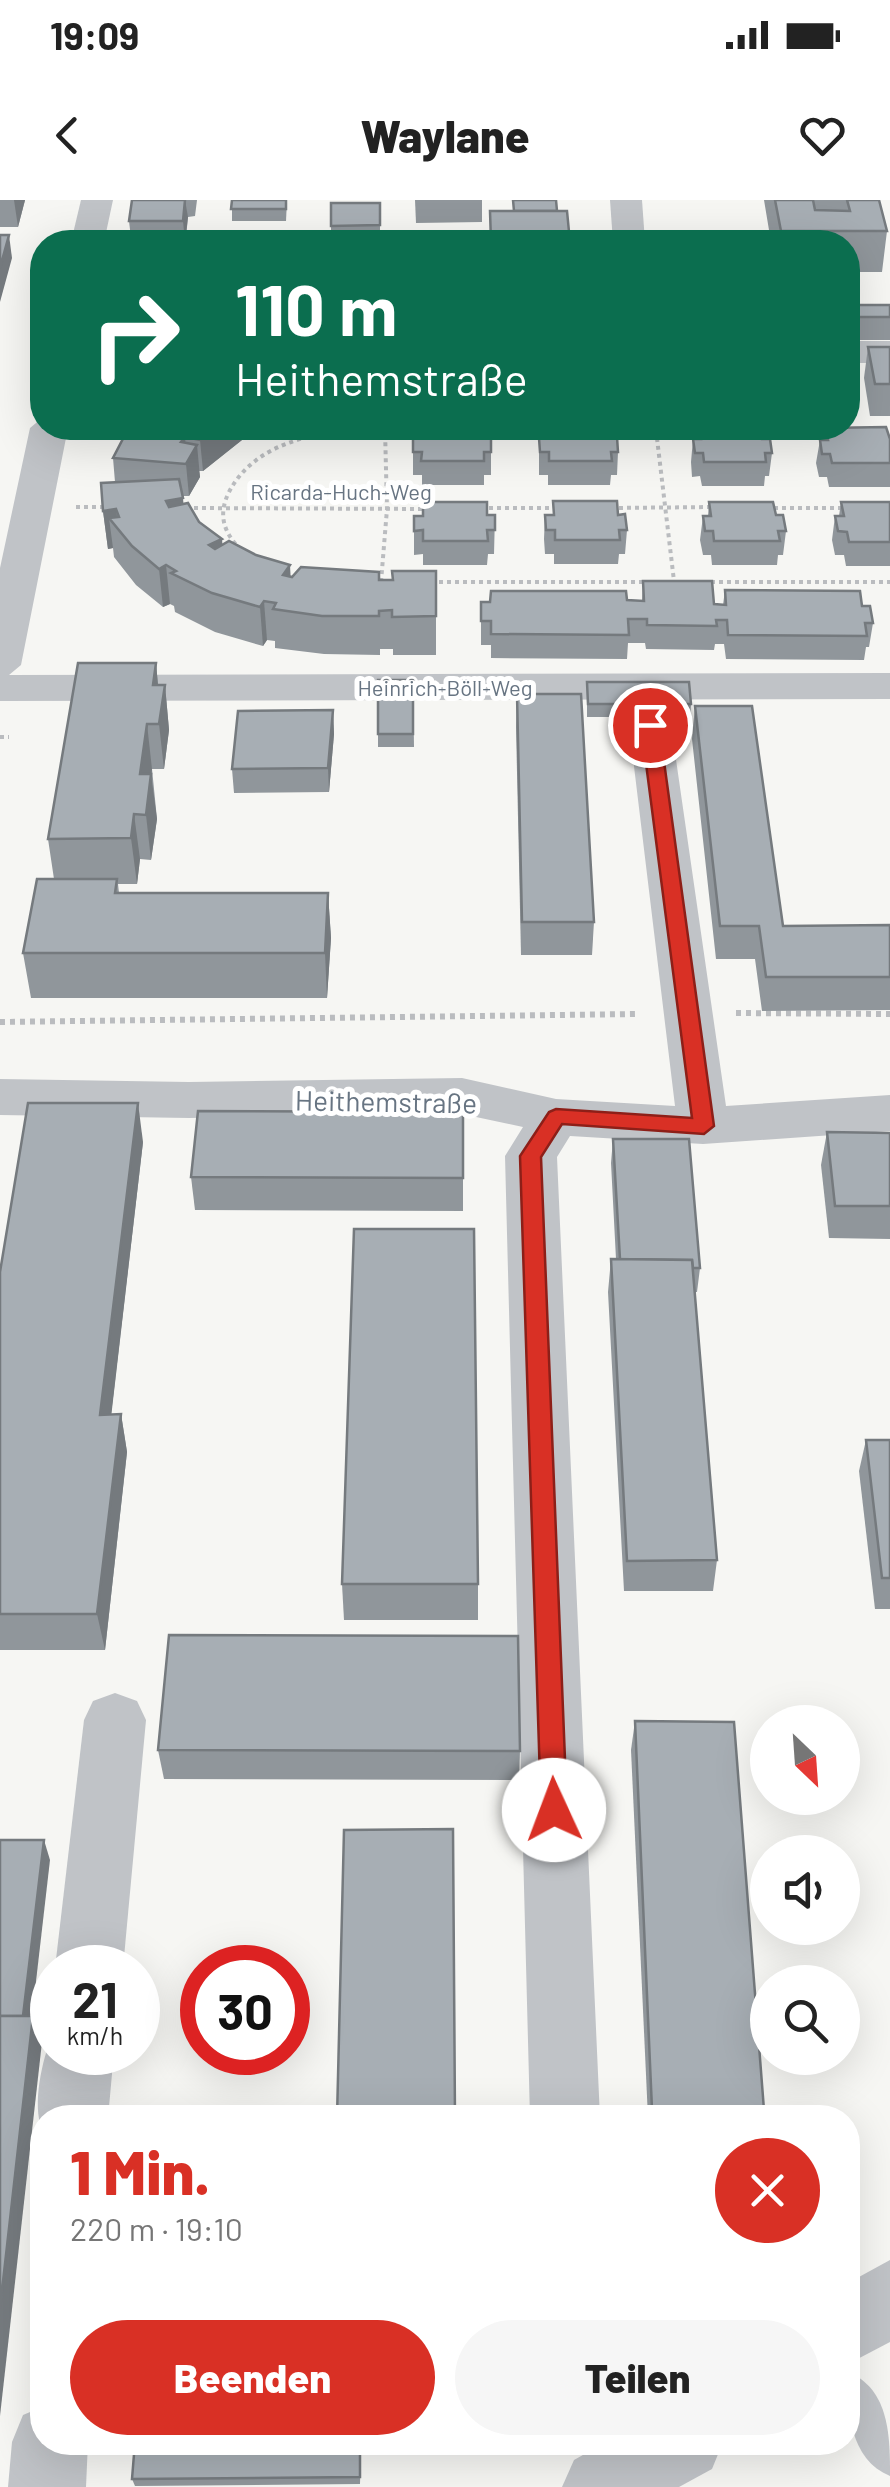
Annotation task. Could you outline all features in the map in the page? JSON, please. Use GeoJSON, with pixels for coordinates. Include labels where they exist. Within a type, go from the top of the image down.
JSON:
{"type":"FeatureCollection","features":[{"type":"Feature","properties":{"kind":"street"},"geometry":{"type":"LineString","coordinates":[[91,230],[97,200]]}},
{"type":"Feature","properties":{"kind":"street"},"geometry":{"type":"LineString","coordinates":[[626,200],[628,230]]}},
{"type":"Feature","properties":{"kind":"street"},"geometry":{"type":"LineString","coordinates":[[860,352],[890,352]]}},
{"type":"Feature","properties":{"kind":"street"},"geometry":{"type":"LineString","coordinates":[[0,664],[47,440]]}},
{"type":"Feature","properties":{"kind":"street","name":"Heinrich-Böll-Weg"},"geometry":{"type":"LineString","coordinates":[[0,688],[890,686]]}},
{"type":"Feature","properties":{"kind":"street"},"geometry":{"type":"LineString","coordinates":[[650,725],[704,1126]]}},
{"type":"Feature","properties":{"kind":"street","name":"Heithemstraße"},"geometry":{"type":"LineString","coordinates":[[0,1097],[189,1100],[462,1096],[556,1117],[704,1126],[890,1113]]}},
{"type":"Feature","properties":{"kind":"street"},"geometry":{"type":"LineString","coordinates":[[556,1117],[531,1156],[565,2105]]}},
{"type":"Feature","properties":{"kind":"street"},"geometry":{"type":"LineString","coordinates":[[91,1945],[115,1720]]}},
{"type":"Feature","properties":{"kind":"street"},"geometry":{"type":"LineString","coordinates":[[74,2105],[78,2075]]}},
{"type":"Feature","properties":{"kind":"street"},"geometry":{"type":"LineString","coordinates":[[860,2318],[890,2296]]}},
{"type":"Feature","properties":{"kind":"street"},"geometry":{"type":"LineString","coordinates":[[48,2487],[49,2455]]}},
{"type":"Feature","properties":{"kind":"street"},"geometry":{"type":"LineString","coordinates":[[601,2487],[661,2455]]}},
{"type":"Feature","properties":{"kind":"lane"},"geometry":{"type":"LineString","coordinates":[[860,2409],[890,2458]]}},
{"type":"Feature","properties":{"kind":"path"},"geometry":{"type":"LineString","coordinates":[[241,549],[226,537],[222,509],[231,480],[261,454],[304,440]]}},
{"type":"Feature","properties":{"kind":"path"},"geometry":{"type":"LineString","coordinates":[[363,582],[381,582],[387,509],[385,440]]}},
{"type":"Feature","properties":{"kind":"path"},"geometry":{"type":"LineString","coordinates":[[657,440],[674,581]]}},
{"type":"Feature","properties":{"kind":"path"},"geometry":{"type":"LineString","coordinates":[[33,506],[127,508]]}},
{"type":"Feature","properties":{"kind":"path","name":"Ricarda-Huch-Weg"},"geometry":{"type":"LineString","coordinates":[[184,508],[447,509]]}},
{"type":"Feature","properties":{"kind":"path","name":"Ricarda-Huch-Weg"},"geometry":{"type":"LineString","coordinates":[[467,508],[566,508]]}},
{"type":"Feature","properties":{"kind":"path"},"geometry":{"type":"LineString","coordinates":[[606,508],[722,508]]}},
{"type":"Feature","properties":{"kind":"path"},"geometry":{"type":"LineString","coordinates":[[759,508],[853,508]]}},
{"type":"Feature","properties":{"kind":"path"},"geometry":{"type":"LineString","coordinates":[[420,582],[890,582]]}},
{"type":"Feature","properties":{"kind":"path"},"geometry":{"type":"LineString","coordinates":[[0,737],[9,737]]}},
{"type":"Feature","properties":{"kind":"path"},"geometry":{"type":"LineString","coordinates":[[0,1022],[890,1014]]}},
{"type":"Feature","properties":{"kind":"building"},"geometry":{"type":"Polygon","coordinates":[[[132,200],[185,200],[183,221],[129,221],[132,200]]]}},
{"type":"Feature","properties":{"kind":"building"},"geometry":{"type":"Polygon","coordinates":[[[232,200],[286,200],[286,209],[231,209],[232,200]]]}},
{"type":"Feature","properties":{"kind":"building"},"geometry":{"type":"Polygon","coordinates":[[[513,200],[556,200],[557,211],[514,211],[513,200]]]}},
{"type":"Feature","properties":{"kind":"building"},"geometry":{"type":"Polygon","coordinates":[[[775,200],[813,200],[815,210],[850,211],[847,200],[879,200],[887,231],[860,230],[781,230],[775,200]]]}},
{"type":"Feature","properties":{"kind":"building"},"geometry":{"type":"Polygon","coordinates":[[[331,203],[380,203],[380,225],[331,226],[331,203]]]}},
{"type":"Feature","properties":{"kind":"building"},"geometry":{"type":"Polygon","coordinates":[[[490,211],[567,211],[569,230],[491,230],[490,211]]]}},
{"type":"Feature","properties":{"kind":"building"},"geometry":{"type":"Polygon","coordinates":[[[0,235],[9,235],[0,268],[0,235]]]}},
{"type":"Feature","properties":{"kind":"building"},"geometry":{"type":"Polygon","coordinates":[[[860,305],[890,305],[890,317],[860,317],[860,305]]]}},
{"type":"Feature","properties":{"kind":"building"},"geometry":{"type":"Polygon","coordinates":[[[868,347],[890,347],[890,384],[875,384],[868,347]]]}},
{"type":"Feature","properties":{"kind":"building"},"geometry":{"type":"Polygon","coordinates":[[[860,427],[886,427],[890,463],[832,463],[830,454],[822,454],[820,440],[860,440],[860,427]]]}},
{"type":"Feature","properties":{"kind":"building"},"geometry":{"type":"Polygon","coordinates":[[[122,440],[183,440],[197,445],[186,464],[113,458],[122,440]]]}},
{"type":"Feature","properties":{"kind":"building"},"geometry":{"type":"Polygon","coordinates":[[[413,440],[491,440],[491,452],[484,452],[484,461],[421,461],[422,452],[413,452],[413,440]]]}},
{"type":"Feature","properties":{"kind":"building"},"geometry":{"type":"Polygon","coordinates":[[[539,440],[617,440],[618,452],[611,452],[612,461],[549,461],[549,452],[540,452],[539,440]]]}},
{"type":"Feature","properties":{"kind":"building"},"geometry":{"type":"Polygon","coordinates":[[[693,440],[770,440],[772,453],[765,453],[766,462],[704,462],[703,453],[695,453],[693,440]]]}},
{"type":"Feature","properties":{"kind":"building"},"geometry":{"type":"Polygon","coordinates":[[[179,479],[183,498],[166,501],[169,507],[188,503],[199,522],[222,539],[209,545],[215,549],[229,541],[256,555],[290,565],[283,575],[292,577],[301,567],[379,572],[379,580],[393,580],[392,571],[436,571],[436,616],[392,617],[392,610],[379,611],[379,616],[322,616],[273,609],[276,603],[264,601],[260,607],[212,593],[171,573],[176,571],[166,565],[159,569],[132,546],[109,518],[119,517],[116,509],[103,511],[101,483],[179,479]]]}},
{"type":"Feature","properties":{"kind":"building"},"geometry":{"type":"Polygon","coordinates":[[[553,501],[617,501],[618,515],[625,514],[627,530],[619,530],[620,540],[555,540],[555,530],[546,530],[545,515],[554,515],[553,501]]]}},
{"type":"Feature","properties":{"kind":"building"},"geometry":{"type":"Polygon","coordinates":[[[423,502],[487,502],[487,515],[495,515],[495,530],[487,530],[488,541],[423,541],[423,530],[414,531],[414,516],[423,516],[423,502]]]}},
{"type":"Feature","properties":{"kind":"building"},"geometry":{"type":"Polygon","coordinates":[[[709,502],[773,502],[776,515],[783,515],[786,531],[778,531],[780,541],[714,541],[713,531],[705,531],[703,516],[711,516],[709,502]]]}},
{"type":"Feature","properties":{"kind":"building"},"geometry":{"type":"Polygon","coordinates":[[[841,502],[890,502],[890,542],[849,542],[847,532],[838,531],[835,516],[844,516],[841,502]]]}},
{"type":"Feature","properties":{"kind":"building"},"geometry":{"type":"Polygon","coordinates":[[[643,581],[712,581],[714,604],[726,605],[725,590],[860,591],[862,606],[870,606],[873,623],[865,623],[867,636],[728,635],[727,620],[716,620],[717,626],[647,625],[647,619],[628,619],[629,635],[491,634],[491,621],[481,621],[481,602],[490,602],[491,591],[626,591],[627,600],[644,601],[643,581]]]}},
{"type":"Feature","properties":{"kind":"building"},"geometry":{"type":"Polygon","coordinates":[[[78,663],[156,663],[153,685],[165,685],[159,724],[147,724],[140,774],[151,774],[146,815],[134,814],[131,838],[48,839],[78,663]]]}},
{"type":"Feature","properties":{"kind":"building"},"geometry":{"type":"Polygon","coordinates":[[[378,680],[413,680],[413,734],[378,734],[378,680]]]}},
{"type":"Feature","properties":{"kind":"building"},"geometry":{"type":"Polygon","coordinates":[[[587,682],[689,682],[691,704],[588,704],[587,682]]]}},
{"type":"Feature","properties":{"kind":"building"},"geometry":{"type":"Polygon","coordinates":[[[517,694],[581,694],[594,922],[522,922],[517,694]]]}},
{"type":"Feature","properties":{"kind":"building"},"geometry":{"type":"Polygon","coordinates":[[[695,706],[752,706],[783,926],[890,925],[890,977],[766,977],[759,926],[720,926],[695,706]]]}},
{"type":"Feature","properties":{"kind":"building"},"geometry":{"type":"Polygon","coordinates":[[[333,710],[328,768],[232,769],[238,711],[333,710]]]}},
{"type":"Feature","properties":{"kind":"building"},"geometry":{"type":"Polygon","coordinates":[[[37,879],[117,879],[115,893],[328,893],[325,953],[23,953],[37,879]]]}},
{"type":"Feature","properties":{"kind":"building"},"geometry":{"type":"Polygon","coordinates":[[[28,1103],[138,1103],[100,1415],[121,1414],[97,1614],[0,1614],[0,1272],[28,1103]]]}},
{"type":"Feature","properties":{"kind":"building"},"geometry":{"type":"Polygon","coordinates":[[[198,1111],[463,1112],[463,1178],[191,1177],[198,1111]]]}},
{"type":"Feature","properties":{"kind":"building"},"geometry":{"type":"Polygon","coordinates":[[[827,1132],[890,1133],[890,1206],[835,1206],[827,1132]]]}},
{"type":"Feature","properties":{"kind":"building"},"geometry":{"type":"Polygon","coordinates":[[[613,1139],[689,1139],[700,1268],[693,1268],[692,1260],[620,1259],[613,1139]]]}},
{"type":"Feature","properties":{"kind":"building"},"geometry":{"type":"Polygon","coordinates":[[[354,1229],[474,1229],[478,1584],[342,1584],[354,1229]]]}},
{"type":"Feature","properties":{"kind":"building"},"geometry":{"type":"Polygon","coordinates":[[[611,1259],[692,1260],[717,1560],[627,1561],[611,1259]]]}},
{"type":"Feature","properties":{"kind":"building"},"geometry":{"type":"Polygon","coordinates":[[[866,1440],[890,1440],[890,1578],[882,1578],[866,1440]]]}},
{"type":"Feature","properties":{"kind":"building"},"geometry":{"type":"Polygon","coordinates":[[[169,1635],[518,1636],[520,1751],[158,1750],[169,1635]]]}},
{"type":"Feature","properties":{"kind":"building"},"geometry":{"type":"Polygon","coordinates":[[[635,1721],[734,1722],[753,1965],[750,2075],[761,2075],[764,2105],[652,2105],[635,1721]]]}},
{"type":"Feature","properties":{"kind":"building"},"geometry":{"type":"Polygon","coordinates":[[[453,1829],[455,2105],[337,2105],[344,1830],[453,1829]]]}},
{"type":"Feature","properties":{"kind":"building"},"geometry":{"type":"Polygon","coordinates":[[[0,1840],[44,1840],[23,2016],[0,2016],[0,1840]]]}},
{"type":"Feature","properties":{"kind":"building"},"geometry":{"type":"Polygon","coordinates":[[[0,2016],[30,2016],[30,2043],[0,2308],[0,2016]]]}},
{"type":"Feature","properties":{"kind":"building"},"geometry":{"type":"Polygon","coordinates":[[[134,2455],[360,2455],[360,2477],[132,2479],[134,2455]]]}},
{"type":"Feature","properties":{"kind":"route"},"geometry":{"type":"LineString","coordinates":[[554,1810],[531,1156],[556,1117],[704,1126],[650,725]]}}]}
